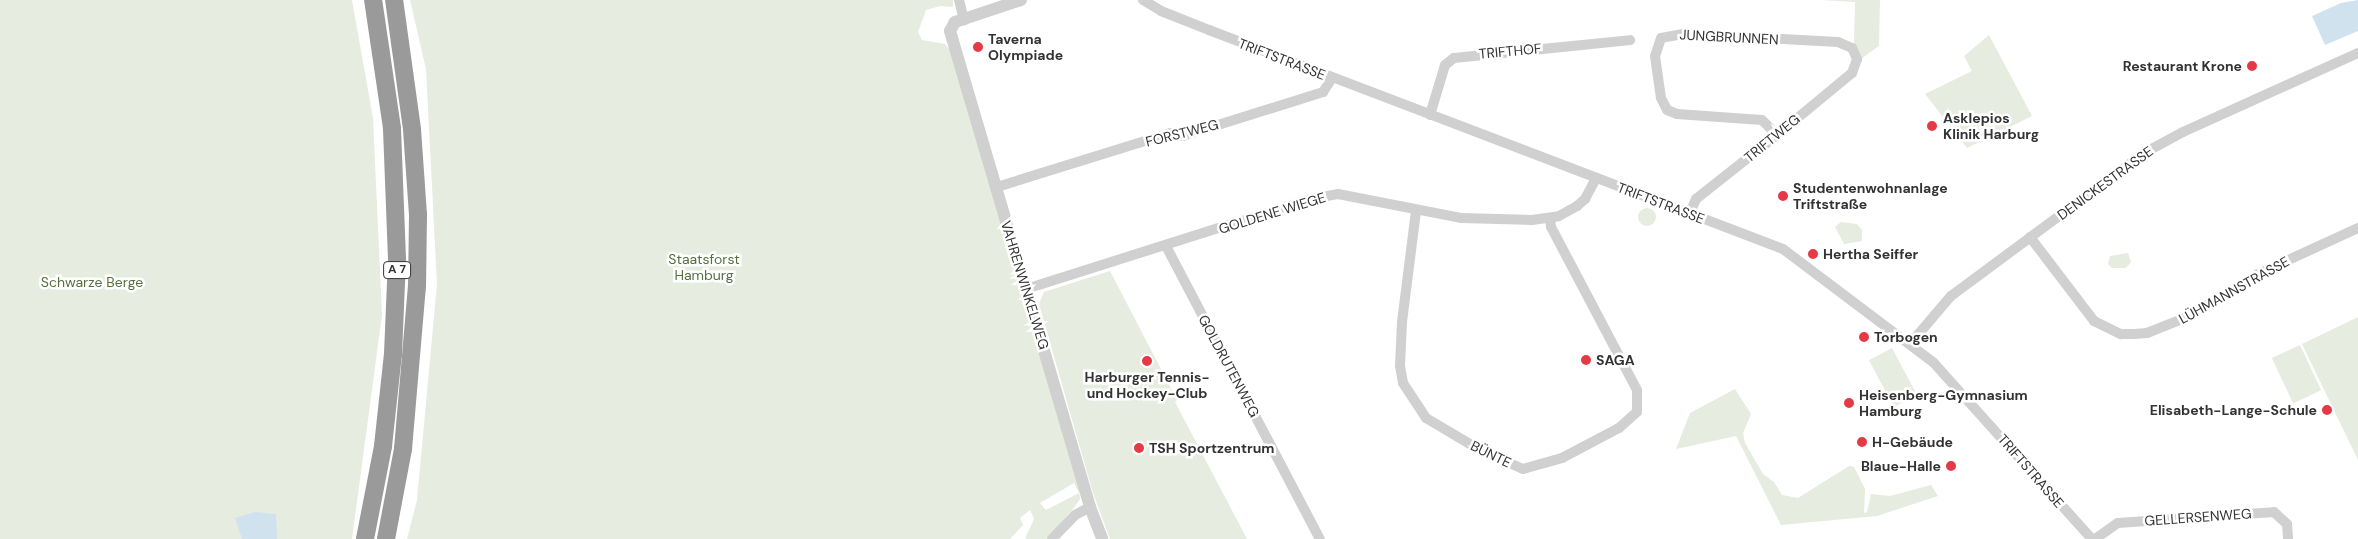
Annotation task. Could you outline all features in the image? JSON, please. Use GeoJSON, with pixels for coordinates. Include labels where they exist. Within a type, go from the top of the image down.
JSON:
{"type":"FeatureCollection","features":[{"type":"Feature","properties":{"kind":"highway","name":"A 7"},"geometry":{"type":"LineString","coordinates":[[365,539],[383,446],[393,354],[397,259],[392,128],[373,0]]}},
{"type":"Feature","properties":{"kind":"highway","name":"A 7"},"geometry":{"type":"LineString","coordinates":[[386,539],[403,449],[417,287],[418,215],[412,129],[394,0]]}},
{"type":"Feature","properties":{"kind":"street"},"geometry":{"type":"LineString","coordinates":[[959,0],[964,20],[1021,0]]}},
{"type":"Feature","properties":{"kind":"street","name":"TRIFTSTRASSE"},"geometry":{"type":"LineString","coordinates":[[1143,0],[1161,12],[1783,249],[1933,362],[1974,405],[2093,539]]}},
{"type":"Feature","properties":{"kind":"street","name":"VAHRENWINKELWEG"},"geometry":{"type":"LineString","coordinates":[[964,20],[953,23],[950,31],[1090,507],[1102,539]]}},
{"type":"Feature","properties":{"kind":"street","name":"JUNGBRUNNEN"},"geometry":{"type":"LineString","coordinates":[[1776,135],[1762,120],[1678,114],[1667,110],[1661,98],[1655,56],[1658,41],[1664,36],[1683,34],[1838,42],[1852,48],[1857,65]]}},
{"type":"Feature","properties":{"kind":"street","name":"TRIFTHOF"},"geometry":{"type":"LineString","coordinates":[[1430,114],[1445,66],[1454,58],[1630,40]]}},
{"type":"Feature","properties":{"kind":"street","name":"DENICKESTRASSE"},"geometry":{"type":"LineString","coordinates":[[1910,344],[1951,296],[2154,147],[2358,52]]}},
{"type":"Feature","properties":{"kind":"street","name":"TRIFTWEG"},"geometry":{"type":"LineString","coordinates":[[1690,213],[1696,199],[1852,73],[1857,65]]}},
{"type":"Feature","properties":{"kind":"street","name":"FORSTWEG"},"geometry":{"type":"LineString","coordinates":[[997,187],[1170,133],[1183,136],[1323,92],[1332,78]]}},
{"type":"Feature","properties":{"kind":"street","name":"GOLDENE WIEGE"},"geometry":{"type":"LineString","coordinates":[[1026,289],[1166,246],[1310,198],[1338,194],[1416,211],[1479,220],[1550,218],[1582,203],[1596,178]]}},
{"type":"Feature","properties":{"kind":"street","name":"BÜNTE"},"geometry":{"type":"LineString","coordinates":[[1416,211],[1402,329],[1403,382],[1426,418],[1480,450],[1523,469],[1557,461],[1619,428],[1637,412],[1637,390],[1552,227],[1550,218]]}},
{"type":"Feature","properties":{"kind":"street","name":"LÜHMANNSTRASSE"},"geometry":{"type":"LineString","coordinates":[[2030,237],[2094,321],[2121,334],[2134,334],[2147,333],[2187,317],[2258,274],[2358,228]]}},
{"type":"Feature","properties":{"kind":"street","name":"GOLDRUTENWEG"},"geometry":{"type":"LineString","coordinates":[[1166,246],[1320,539]]}},
{"type":"Feature","properties":{"kind":"street"},"geometry":{"type":"LineString","coordinates":[[1052,539],[1075,515],[1090,507]]}},
{"type":"Feature","properties":{"kind":"street","name":"GELLERSENWEG"},"geometry":{"type":"LineString","coordinates":[[2093,539],[2118,523],[2274,512],[2286,524],[2288,539]]}},
{"type":"Feature","properties":{"kind":"green space","name":"Schwarze Berge"},"geometry":{"type":"Polygon","coordinates":[[[0,0],[352,0],[373,118],[382,315],[352,539],[0,539],[0,0]]]}},
{"type":"Feature","properties":{"kind":"green space","name":"Staatsforst Hamburg"},"geometry":{"type":"Polygon","coordinates":[[[410,0],[953,0],[953,7],[940,6],[926,10],[918,32],[922,40],[945,44],[951,51],[1078,484],[1080,499],[1047,539],[1025,539],[1034,519],[1030,510],[1020,518],[1023,525],[1010,539],[407,539],[417,500],[437,284],[426,69],[410,0]],[[1074,483],[1040,503],[1046,510],[1079,493],[1074,483]]]}},
{"type":"Feature","properties":{"kind":"green space"},"geometry":{"type":"Polygon","coordinates":[[[1822,0],[1880,0],[1879,46],[1861,59],[1854,44],[1855,2],[1822,0]]]}},
{"type":"Feature","properties":{"kind":"green space"},"geometry":{"type":"Polygon","coordinates":[[[1989,35],[2032,116],[1967,148],[1925,94],[1972,71],[1964,56],[1989,35]]]}},
{"type":"Feature","properties":{"kind":"green space"},"geometry":{"type":"Polygon","coordinates":[[[1647,208],[1655,213],[1656,217],[1651,225],[1647,226],[1639,221],[1638,217],[1643,209],[1647,208]]]}},
{"type":"Feature","properties":{"kind":"green space"},"geometry":{"type":"Polygon","coordinates":[[[1841,222],[1857,224],[1862,230],[1862,241],[1844,244],[1835,227],[1841,222]]]}},
{"type":"Feature","properties":{"kind":"green space"},"geometry":{"type":"Polygon","coordinates":[[[2128,253],[2131,262],[2126,268],[2112,268],[2108,264],[2110,256],[2128,253]]]}},
{"type":"Feature","properties":{"kind":"green space","name":"TSH Sportzentrum"},"geometry":{"type":"Polygon","coordinates":[[[1110,271],[1177,400],[1175,402],[1247,539],[1110,539],[1093,493],[1039,304],[1044,292],[1110,271]]]}},
{"type":"Feature","properties":{"kind":"green space"},"geometry":{"type":"Polygon","coordinates":[[[2358,317],[2358,460],[2302,344],[2358,317]]]}},
{"type":"Feature","properties":{"kind":"green space"},"geometry":{"type":"Polygon","coordinates":[[[2300,345],[2321,390],[2293,403],[2272,358],[2300,345]]]}},
{"type":"Feature","properties":{"kind":"green space"},"geometry":{"type":"Polygon","coordinates":[[[1892,348],[1917,395],[1894,407],[1869,360],[1892,348]]]}},
{"type":"Feature","properties":{"kind":"green space"},"geometry":{"type":"Polygon","coordinates":[[[1735,389],[1751,414],[1743,433],[1745,443],[1763,474],[1774,482],[1782,495],[1798,498],[1849,466],[1854,467],[1865,489],[1864,513],[1867,512],[1871,494],[1890,496],[1931,485],[1938,496],[1877,516],[1781,525],[1736,436],[1676,449],[1690,413],[1735,389]]]}},
{"type":"Feature","properties":{"kind":"water"},"geometry":{"type":"Polygon","coordinates":[[[2358,0],[2358,31],[2325,45],[2312,16],[2341,3],[2358,0]]]}},
{"type":"Feature","properties":{"kind":"water"},"geometry":{"type":"Polygon","coordinates":[[[255,512],[276,514],[277,539],[242,539],[235,518],[255,512]]]}},
{"type":"Feature","properties":{"kind":"place","name":"Taverna Olympiade"},"geometry":{"type":"Point","coordinates":[978,47]}},
{"type":"Feature","properties":{"kind":"place","name":"Restaurant Krone"},"geometry":{"type":"Point","coordinates":[2252,66]}},
{"type":"Feature","properties":{"kind":"place","name":"Asklepios Klinik Harburg"},"geometry":{"type":"Point","coordinates":[1932,126]}},
{"type":"Feature","properties":{"kind":"place","name":"Studentenwohnanlage Triftstraße"},"geometry":{"type":"Point","coordinates":[1783,196]}},
{"type":"Feature","properties":{"kind":"place","name":"Hertha Seiffer"},"geometry":{"type":"Point","coordinates":[1813,254]}},
{"type":"Feature","properties":{"kind":"place","name":"Torbogen"},"geometry":{"type":"Point","coordinates":[1864,337]}},
{"type":"Feature","properties":{"kind":"place","name":"SAGA"},"geometry":{"type":"Point","coordinates":[1586,360]}},
{"type":"Feature","properties":{"kind":"place","name":"Harburger Tennis- und Hockey-Club"},"geometry":{"type":"Point","coordinates":[1147,361]}},
{"type":"Feature","properties":{"kind":"place","name":"Heisenberg-Gymnasium Hamburg"},"geometry":{"type":"Point","coordinates":[1849,403]}},
{"type":"Feature","properties":{"kind":"place","name":"Elisabeth-Lange-Schule"},"geometry":{"type":"Point","coordinates":[2327,410]}},
{"type":"Feature","properties":{"kind":"place","name":"H-Gebäude"},"geometry":{"type":"Point","coordinates":[1862,442]}},
{"type":"Feature","properties":{"kind":"place","name":"TSH Sportzentrum"},"geometry":{"type":"Point","coordinates":[1139,448]}},
{"type":"Feature","properties":{"kind":"place","name":"Blaue-Halle"},"geometry":{"type":"Point","coordinates":[1951,466]}}]}
